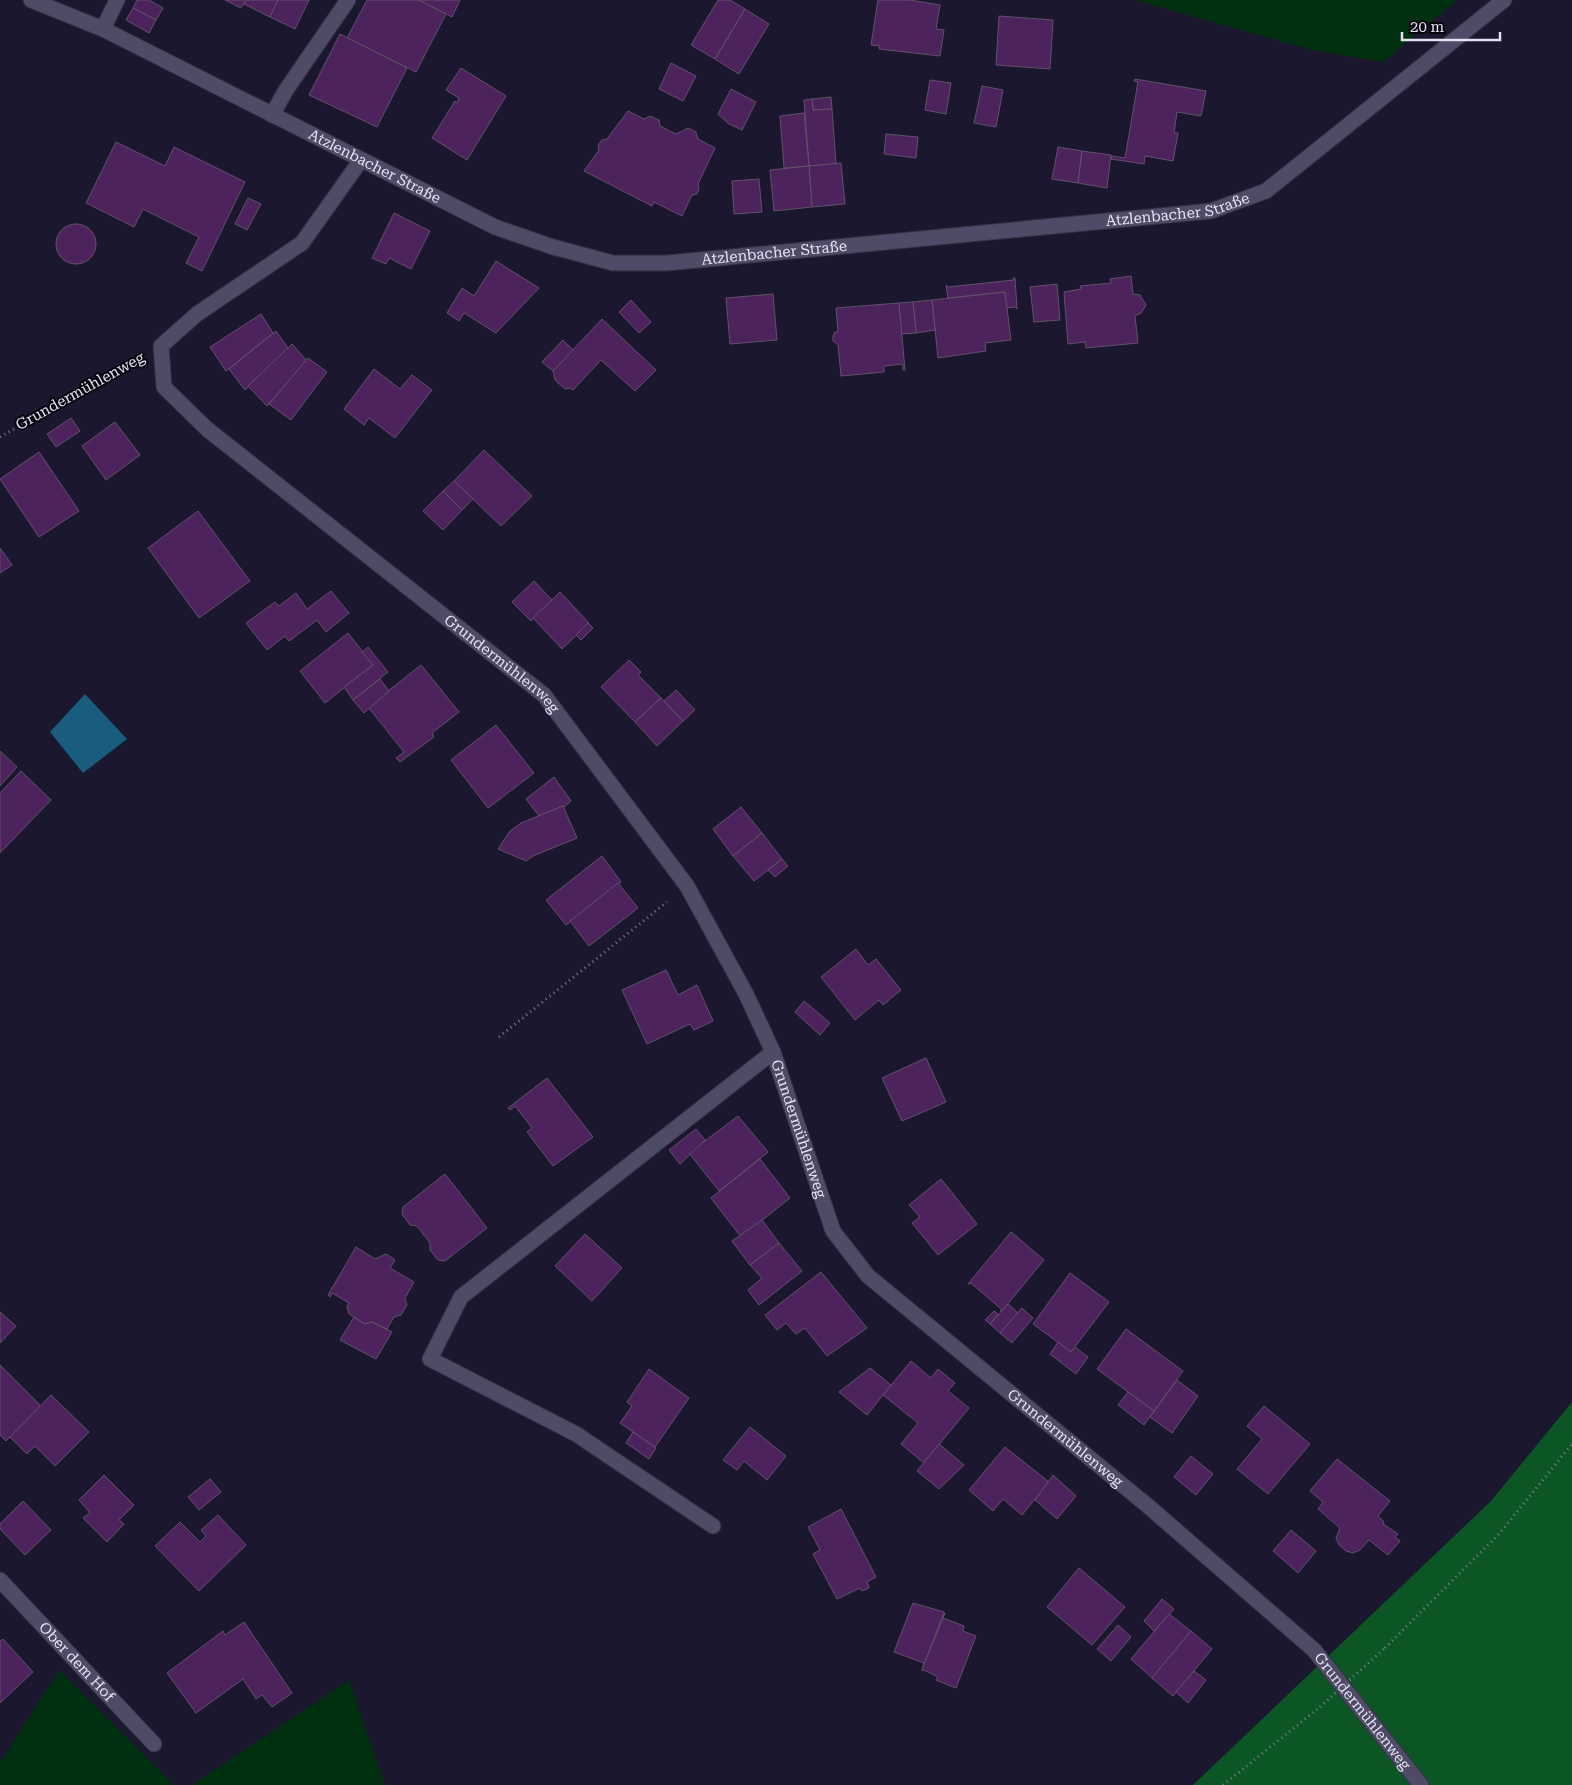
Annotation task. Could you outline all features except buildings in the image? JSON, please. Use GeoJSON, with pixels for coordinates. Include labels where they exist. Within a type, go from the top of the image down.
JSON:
{"type":"FeatureCollection","features":[{"type":"Feature","properties":{"kind":"street","name":"Atzlenbacher Straße"},"geometry":{"type":"LineString","coordinates":[[31,0],[103,29],[495,227],[553,247],[613,263],[667,264],[1211,210],[1266,191],[1504,0]]}},
{"type":"Feature","properties":{"kind":"street"},"geometry":{"type":"LineString","coordinates":[[103,29],[117,0]]}},
{"type":"Feature","properties":{"kind":"street"},"geometry":{"type":"LineString","coordinates":[[272,115],[286,90],[348,0]]}},
{"type":"Feature","properties":{"kind":"street","name":"Grundermühlenweg"},"geometry":{"type":"LineString","coordinates":[[361,160],[302,244],[197,314],[160,346],[164,387],[208,429],[544,695],[687,886],[746,994],[773,1052],[833,1231],[868,1276],[1148,1506],[1314,1650],[1421,1785]]}},
{"type":"Feature","properties":{"kind":"street","name":"Grundermühlenweg"},"geometry":{"type":"LineString","coordinates":[[713,1526],[576,1434],[430,1359],[461,1296],[773,1052]]}},
{"type":"Feature","properties":{"kind":"street","name":"Ober dem Hof"},"geometry":{"type":"LineString","coordinates":[[0,1580],[154,1744]]}},
{"type":"Feature","properties":{"kind":"path","name":"Grundermühlenweg"},"geometry":{"type":"LineString","coordinates":[[0,437],[160,346]]}},
{"type":"Feature","properties":{"kind":"path"},"geometry":{"type":"LineString","coordinates":[[499,1037],[687,886]]}},
{"type":"Feature","properties":{"kind":"path"},"geometry":{"type":"LineString","coordinates":[[1223,1785],[1320,1707],[1385,1648],[1499,1534],[1572,1444]]}},
{"type":"Feature","properties":{"kind":"green space"},"geometry":{"type":"Polygon","coordinates":[[[1135,0],[1457,0],[1383,62],[1312,50],[1135,0]]]}},
{"type":"Feature","properties":{"kind":"green space"},"geometry":{"type":"Polygon","coordinates":[[[1572,1402],[1572,1785],[1193,1785],[1491,1501],[1572,1402]]]}},
{"type":"Feature","properties":{"kind":"green space"},"geometry":{"type":"Polygon","coordinates":[[[59,1671],[174,1785],[0,1785],[0,1763],[59,1671]]]}},
{"type":"Feature","properties":{"kind":"green space"},"geometry":{"type":"Polygon","coordinates":[[[349,1680],[385,1785],[192,1785],[349,1680]]]}},
{"type":"Feature","properties":{"kind":"water"},"geometry":{"type":"Polygon","coordinates":[[[85,694],[127,739],[83,773],[50,732],[85,694]]]}}]}
